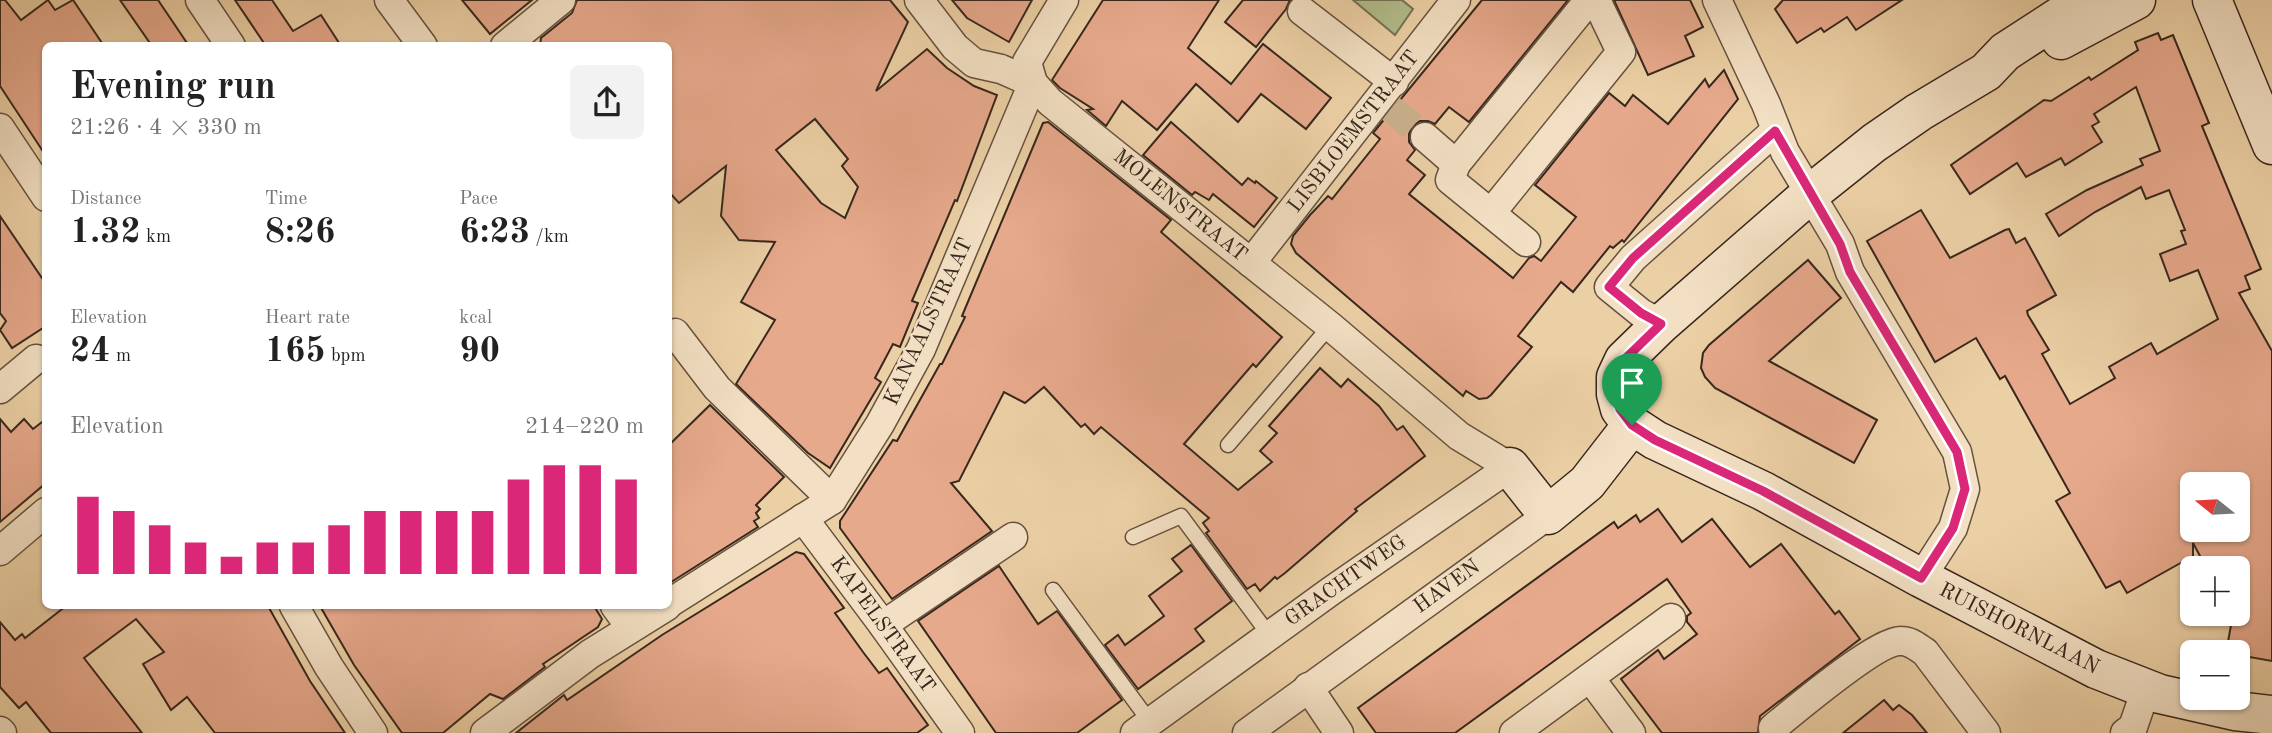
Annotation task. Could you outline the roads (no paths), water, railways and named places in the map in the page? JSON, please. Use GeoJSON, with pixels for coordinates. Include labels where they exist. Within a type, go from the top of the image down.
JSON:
{"type":"FeatureCollection","features":[{"type":"Feature","properties":{"kind":"main road"},"geometry":{"type":"LineString","coordinates":[[1632,425],[1620,409],[1616,394],[1616,377],[1624,360],[1661,324],[1810,194],[1874,143],[1986,72],[2005,52],[2085,0]]}},
{"type":"Feature","properties":{"kind":"main road"},"geometry":{"type":"LineString","coordinates":[[1986,72],[2014,65],[2136,0]]}},
{"type":"Feature","properties":{"kind":"main road"},"geometry":{"type":"LineString","coordinates":[[2212,0],[2272,145]]}},
{"type":"Feature","properties":{"kind":"main road","name":"RUISHORNLAAN"},"geometry":{"type":"LineString","coordinates":[[1632,425],[1655,440],[1763,491],[1921,578],[2096,669],[2160,694],[2272,715]]}},
{"type":"Feature","properties":{"kind":"main road","name":"HAVEN"},"geometry":{"type":"LineString","coordinates":[[1548,515],[1587,483],[1632,425]]}},
{"type":"Feature","properties":{"kind":"main road"},"geometry":{"type":"LineString","coordinates":[[1510,467],[1548,515]]}},
{"type":"Feature","properties":{"kind":"street"},"geometry":{"type":"LineString","coordinates":[[200,0],[228,42]]}},
{"type":"Feature","properties":{"kind":"street"},"geometry":{"type":"LineString","coordinates":[[389,0],[420,42]]}},
{"type":"Feature","properties":{"kind":"street"},"geometry":{"type":"LineString","coordinates":[[510,42],[561,0]]}},
{"type":"Feature","properties":{"kind":"street"},"geometry":{"type":"LineString","coordinates":[[919,0],[955,47],[974,63],[1001,69],[1033,83]]}},
{"type":"Feature","properties":{"kind":"street","name":"KANAALSTRAAT"},"geometry":{"type":"LineString","coordinates":[[672,602],[832,500],[880,424],[921,349],[1033,83],[1027,62],[1064,0]]}},
{"type":"Feature","properties":{"kind":"street","name":"LISBLOEMSTRAAT"},"geometry":{"type":"LineString","coordinates":[[1251,263],[1388,97],[1456,0]]}},
{"type":"Feature","properties":{"kind":"street"},"geometry":{"type":"LineString","coordinates":[[1527,242],[1450,180],[1456,164],[1589,0]]}},
{"type":"Feature","properties":{"kind":"street"},"geometry":{"type":"LineString","coordinates":[[1491,213],[1621,52],[1597,0]]}},
{"type":"Feature","properties":{"kind":"street"},"geometry":{"type":"LineString","coordinates":[[1717,0],[1766,104],[1775,131],[1840,244],[1850,272],[1957,452],[1965,489],[1953,528],[1921,578]]}},
{"type":"Feature","properties":{"kind":"street"},"geometry":{"type":"LineString","coordinates":[[1302,11],[1388,97]]}},
{"type":"Feature","properties":{"kind":"street","name":"MOLENSTRAAT"},"geometry":{"type":"LineString","coordinates":[[1033,83],[1050,102],[1330,326],[1459,436],[1510,467]]}},
{"type":"Feature","properties":{"kind":"street"},"geometry":{"type":"LineString","coordinates":[[0,128],[42,191]]}},
{"type":"Feature","properties":{"kind":"street"},"geometry":{"type":"LineString","coordinates":[[1661,324],[1641,313],[1609,287],[1633,258],[1775,131]]}},
{"type":"Feature","properties":{"kind":"street"},"geometry":{"type":"LineString","coordinates":[[1425,137],[1456,164]]}},
{"type":"Feature","properties":{"kind":"street"},"geometry":{"type":"LineString","coordinates":[[675,333],[718,388],[832,500]]}},
{"type":"Feature","properties":{"kind":"street"},"geometry":{"type":"LineString","coordinates":[[0,389],[36,359]]}},
{"type":"Feature","properties":{"kind":"street","name":"GRACHTWEG"},"geometry":{"type":"LineString","coordinates":[[1143,727],[1510,467]]}},
{"type":"Feature","properties":{"kind":"street"},"geometry":{"type":"LineString","coordinates":[[0,551],[42,515]]}},
{"type":"Feature","properties":{"kind":"street","name":"HAVEN"},"geometry":{"type":"LineString","coordinates":[[1247,733],[1548,515]]}},
{"type":"Feature","properties":{"kind":"street","name":"KAPELSTRAAT"},"geometry":{"type":"LineString","coordinates":[[803,519],[960,733]]}},
{"type":"Feature","properties":{"kind":"street"},"geometry":{"type":"LineString","coordinates":[[883,625],[1013,537]]}},
{"type":"Feature","properties":{"kind":"street"},"geometry":{"type":"LineString","coordinates":[[296,609],[329,667],[372,731]]}},
{"type":"Feature","properties":{"kind":"street","name":"KANAALSTRAAT"},"geometry":{"type":"LineString","coordinates":[[485,733],[590,654],[621,614],[647,609]]}},
{"type":"Feature","properties":{"kind":"street"},"geometry":{"type":"LineString","coordinates":[[1514,733],[1671,618]]}},
{"type":"Feature","properties":{"kind":"street"},"geometry":{"type":"LineString","coordinates":[[1773,728],[1874,651],[1899,640],[1911,643],[1925,652],[1986,733]]}},
{"type":"Feature","properties":{"kind":"street"},"geometry":{"type":"LineString","coordinates":[[1590,678],[1631,733]]}},
{"type":"Feature","properties":{"kind":"street"},"geometry":{"type":"LineString","coordinates":[[1308,687],[1339,733]]}},
{"type":"Feature","properties":{"kind":"street"},"geometry":{"type":"LineString","coordinates":[[2126,733],[2133,727],[2146,689]]}},
{"type":"Feature","properties":{"kind":"lane"},"geometry":{"type":"LineString","coordinates":[[1228,445],[1330,326]]}},
{"type":"Feature","properties":{"kind":"lane"},"geometry":{"type":"LineString","coordinates":[[1133,537],[1181,516],[1270,636]]}},
{"type":"Feature","properties":{"kind":"lane"},"geometry":{"type":"LineString","coordinates":[[1053,590],[1143,727]]}},
{"type":"Feature","properties":{"kind":"tunnel"},"geometry":{"type":"LineString","coordinates":[[1391,109],[1425,137]]}}]}
